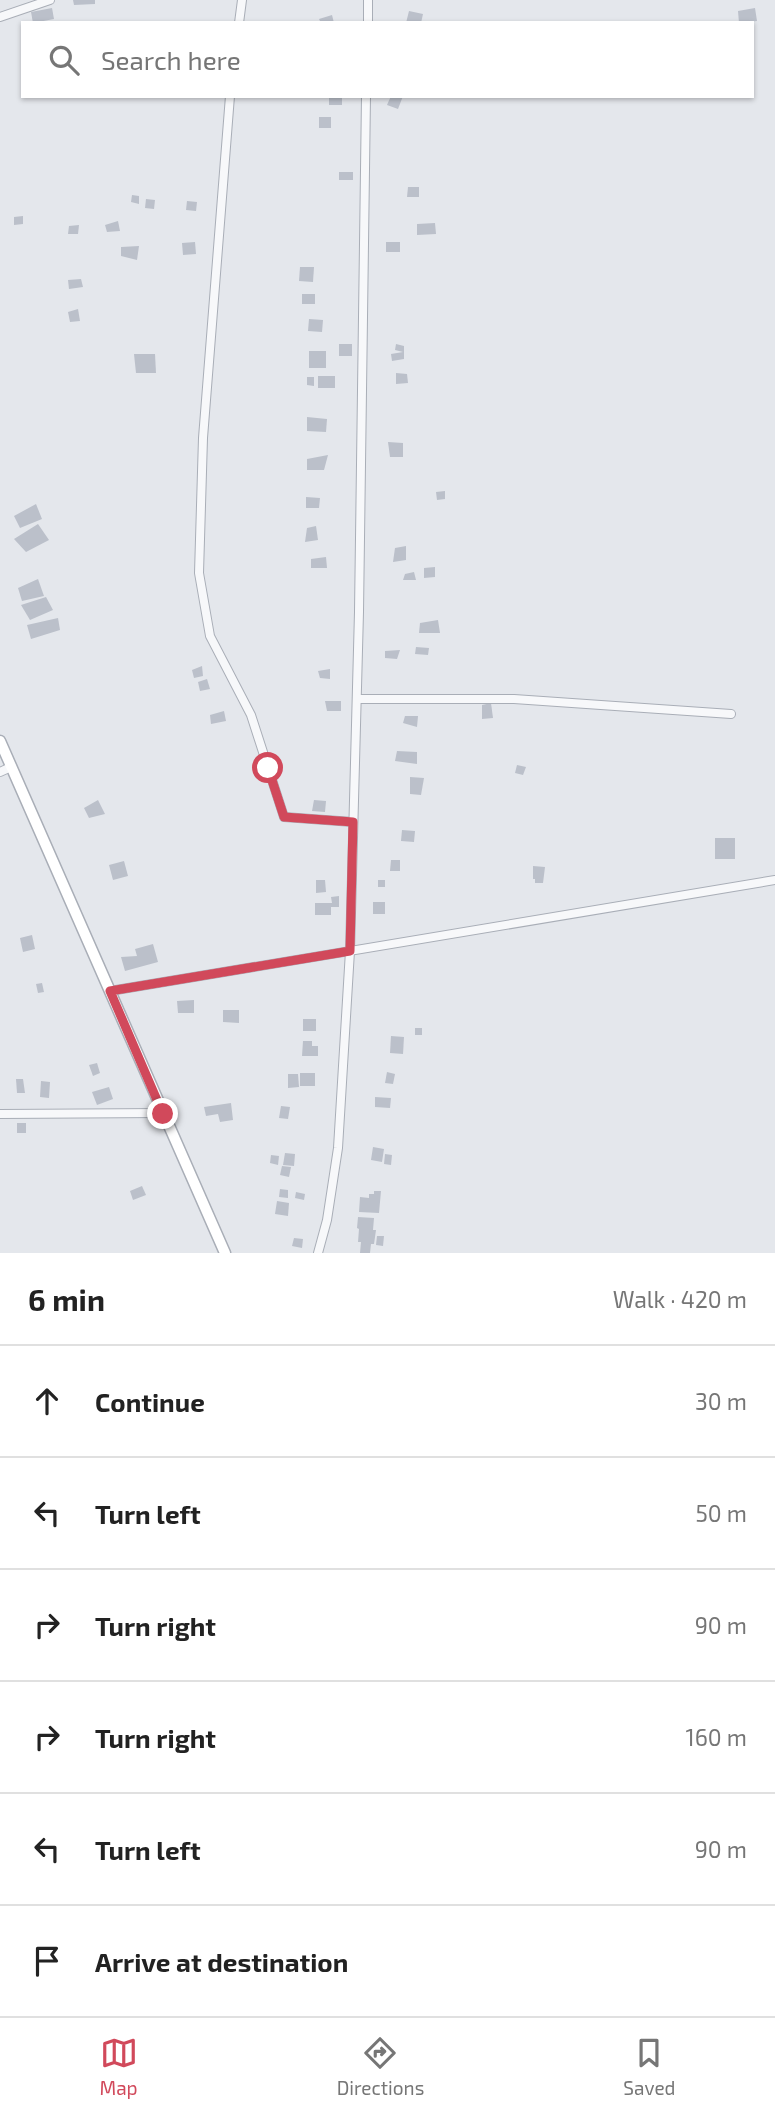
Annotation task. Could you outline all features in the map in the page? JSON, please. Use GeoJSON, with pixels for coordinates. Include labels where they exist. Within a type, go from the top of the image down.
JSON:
{"type":"FeatureCollection","features":[{"type":"Feature","properties":{"kind":"main road"},"geometry":{"type":"LineString","coordinates":[[0,741],[225,1253]]}},
{"type":"Feature","properties":{"kind":"street"},"geometry":{"type":"LineString","coordinates":[[0,17],[50,0]]}},
{"type":"Feature","properties":{"kind":"street"},"geometry":{"type":"LineString","coordinates":[[239,21],[242,0]]}},
{"type":"Feature","properties":{"kind":"street"},"geometry":{"type":"LineString","coordinates":[[368,0],[368,21]]}},
{"type":"Feature","properties":{"kind":"street"},"geometry":{"type":"LineString","coordinates":[[230,98],[203,438],[199,573],[210,636],[251,715],[284,817],[353,822]]}},
{"type":"Feature","properties":{"kind":"street"},"geometry":{"type":"LineString","coordinates":[[318,1253],[327,1220],[338,1148],[350,951],[357,699],[366,98]]}},
{"type":"Feature","properties":{"kind":"street"},"geometry":{"type":"LineString","coordinates":[[357,699],[514,699],[731,714]]}},
{"type":"Feature","properties":{"kind":"street"},"geometry":{"type":"LineString","coordinates":[[0,772],[11,767]]}},
{"type":"Feature","properties":{"kind":"street"},"geometry":{"type":"LineString","coordinates":[[110,991],[775,880]]}},
{"type":"Feature","properties":{"kind":"street"},"geometry":{"type":"LineString","coordinates":[[0,1114],[163,1114]]}},
{"type":"Feature","properties":{"kind":"building"},"geometry":{"type":"Polygon","coordinates":[[[73,0],[95,0],[95,4],[74,5],[73,0]]]}},
{"type":"Feature","properties":{"kind":"building"},"geometry":{"type":"Polygon","coordinates":[[[52,8],[54,19],[33,21],[31,12],[52,8]]]}},
{"type":"Feature","properties":{"kind":"building"},"geometry":{"type":"Polygon","coordinates":[[[755,8],[757,21],[739,21],[738,11],[755,8]]]}},
{"type":"Feature","properties":{"kind":"building"},"geometry":{"type":"Polygon","coordinates":[[[409,11],[423,14],[421,21],[406,21],[409,11]]]}},
{"type":"Feature","properties":{"kind":"building"},"geometry":{"type":"Polygon","coordinates":[[[332,15],[334,21],[320,21],[319,19],[332,15]]]}},
{"type":"Feature","properties":{"kind":"building"},"geometry":{"type":"Polygon","coordinates":[[[329,98],[342,98],[342,105],[329,105],[329,98]]]}},
{"type":"Feature","properties":{"kind":"building"},"geometry":{"type":"Polygon","coordinates":[[[390,98],[402,98],[398,109],[387,105],[390,98]]]}},
{"type":"Feature","properties":{"kind":"building"},"geometry":{"type":"Polygon","coordinates":[[[319,117],[331,117],[331,128],[319,128],[319,117]]]}},
{"type":"Feature","properties":{"kind":"building"},"geometry":{"type":"Polygon","coordinates":[[[339,172],[353,172],[353,180],[339,180],[339,172]]]}},
{"type":"Feature","properties":{"kind":"building"},"geometry":{"type":"Polygon","coordinates":[[[408,187],[419,187],[419,197],[407,197],[408,187]]]}},
{"type":"Feature","properties":{"kind":"building"},"geometry":{"type":"Polygon","coordinates":[[[132,195],[139,196],[139,204],[131,202],[132,195]]]}},
{"type":"Feature","properties":{"kind":"building"},"geometry":{"type":"Polygon","coordinates":[[[146,199],[155,200],[154,209],[145,208],[146,199]]]}},
{"type":"Feature","properties":{"kind":"building"},"geometry":{"type":"Polygon","coordinates":[[[187,201],[197,202],[196,211],[186,210],[187,201]]]}},
{"type":"Feature","properties":{"kind":"building"},"geometry":{"type":"Polygon","coordinates":[[[23,216],[23,224],[14,225],[14,217],[23,216]]]}},
{"type":"Feature","properties":{"kind":"building"},"geometry":{"type":"Polygon","coordinates":[[[118,221],[120,231],[107,232],[105,225],[118,221]]]}},
{"type":"Feature","properties":{"kind":"building"},"geometry":{"type":"Polygon","coordinates":[[[435,223],[436,234],[417,235],[417,224],[435,223]]]}},
{"type":"Feature","properties":{"kind":"building"},"geometry":{"type":"Polygon","coordinates":[[[79,225],[78,234],[68,234],[69,226],[79,225]]]}},
{"type":"Feature","properties":{"kind":"building"},"geometry":{"type":"Polygon","coordinates":[[[195,242],[196,254],[183,255],[182,243],[195,242]]]}},
{"type":"Feature","properties":{"kind":"building"},"geometry":{"type":"Polygon","coordinates":[[[386,242],[400,242],[400,252],[386,252],[386,242]]]}},
{"type":"Feature","properties":{"kind":"building"},"geometry":{"type":"Polygon","coordinates":[[[139,246],[137,260],[121,256],[121,247],[139,246]]]}},
{"type":"Feature","properties":{"kind":"building"},"geometry":{"type":"Polygon","coordinates":[[[300,267],[314,267],[313,282],[299,281],[300,267]]]}},
{"type":"Feature","properties":{"kind":"building"},"geometry":{"type":"Polygon","coordinates":[[[81,279],[83,287],[69,289],[68,280],[81,279]]]}},
{"type":"Feature","properties":{"kind":"building"},"geometry":{"type":"Polygon","coordinates":[[[302,294],[315,294],[315,304],[302,304],[302,294]]]}},
{"type":"Feature","properties":{"kind":"building"},"geometry":{"type":"Polygon","coordinates":[[[78,309],[80,321],[70,322],[68,312],[78,309]]]}},
{"type":"Feature","properties":{"kind":"building"},"geometry":{"type":"Polygon","coordinates":[[[309,319],[323,320],[322,332],[308,331],[309,319]]]}},
{"type":"Feature","properties":{"kind":"building"},"geometry":{"type":"Polygon","coordinates":[[[339,344],[352,344],[352,356],[339,356],[339,344]]]}},
{"type":"Feature","properties":{"kind":"building"},"geometry":{"type":"Polygon","coordinates":[[[396,344],[404,346],[404,359],[392,361],[391,354],[403,352],[395,350],[396,344]]]}},
{"type":"Feature","properties":{"kind":"building"},"geometry":{"type":"Polygon","coordinates":[[[309,351],[326,351],[326,368],[309,368],[309,351]]]}},
{"type":"Feature","properties":{"kind":"building"},"geometry":{"type":"Polygon","coordinates":[[[134,354],[155,354],[156,373],[136,373],[134,354]]]}},
{"type":"Feature","properties":{"kind":"building"},"geometry":{"type":"Polygon","coordinates":[[[396,373],[407,374],[408,383],[396,384],[396,373]]]}},
{"type":"Feature","properties":{"kind":"building"},"geometry":{"type":"Polygon","coordinates":[[[318,376],[335,376],[335,388],[318,388],[318,376]]]}},
{"type":"Feature","properties":{"kind":"building"},"geometry":{"type":"Polygon","coordinates":[[[307,377],[314,377],[314,386],[307,385],[307,377]]]}},
{"type":"Feature","properties":{"kind":"building"},"geometry":{"type":"Polygon","coordinates":[[[307,417],[327,419],[326,432],[307,431],[307,417]]]}},
{"type":"Feature","properties":{"kind":"building"},"geometry":{"type":"Polygon","coordinates":[[[388,442],[403,443],[403,457],[390,457],[388,442]]]}},
{"type":"Feature","properties":{"kind":"building"},"geometry":{"type":"Polygon","coordinates":[[[328,455],[324,470],[307,470],[307,459],[328,455]]]}},
{"type":"Feature","properties":{"kind":"building"},"geometry":{"type":"Polygon","coordinates":[[[445,491],[445,499],[437,500],[436,492],[445,491]]]}},
{"type":"Feature","properties":{"kind":"building"},"geometry":{"type":"Polygon","coordinates":[[[306,497],[320,498],[319,508],[306,508],[306,497]]]}},
{"type":"Feature","properties":{"kind":"building"},"geometry":{"type":"Polygon","coordinates":[[[36,504],[42,519],[20,528],[14,516],[36,504]]]}},
{"type":"Feature","properties":{"kind":"building"},"geometry":{"type":"Polygon","coordinates":[[[38,524],[49,540],[26,552],[14,539],[38,524]]]}},
{"type":"Feature","properties":{"kind":"building"},"geometry":{"type":"Polygon","coordinates":[[[316,526],[318,540],[305,542],[307,528],[316,526]]]}},
{"type":"Feature","properties":{"kind":"building"},"geometry":{"type":"Polygon","coordinates":[[[406,546],[406,560],[393,562],[395,548],[406,546]]]}},
{"type":"Feature","properties":{"kind":"building"},"geometry":{"type":"Polygon","coordinates":[[[326,557],[327,568],[311,568],[311,559],[326,557]]]}},
{"type":"Feature","properties":{"kind":"building"},"geometry":{"type":"Polygon","coordinates":[[[435,567],[435,577],[424,578],[424,568],[435,567]]]}},
{"type":"Feature","properties":{"kind":"building"},"geometry":{"type":"Polygon","coordinates":[[[414,572],[416,580],[403,580],[405,574],[414,572]]]}},
{"type":"Feature","properties":{"kind":"building"},"geometry":{"type":"Polygon","coordinates":[[[38,579],[44,596],[22,601],[18,588],[38,579]]]}},
{"type":"Feature","properties":{"kind":"building"},"geometry":{"type":"Polygon","coordinates":[[[46,597],[53,610],[30,620],[21,605],[46,597]]]}},
{"type":"Feature","properties":{"kind":"building"},"geometry":{"type":"Polygon","coordinates":[[[58,618],[60,630],[31,639],[27,625],[58,618]]]}},
{"type":"Feature","properties":{"kind":"building"},"geometry":{"type":"Polygon","coordinates":[[[438,620],[440,633],[419,633],[420,623],[438,620]]]}},
{"type":"Feature","properties":{"kind":"building"},"geometry":{"type":"Polygon","coordinates":[[[416,647],[429,648],[428,655],[415,654],[416,647]]]}},
{"type":"Feature","properties":{"kind":"building"},"geometry":{"type":"Polygon","coordinates":[[[400,650],[397,659],[385,658],[385,651],[400,650]]]}},
{"type":"Feature","properties":{"kind":"building"},"geometry":{"type":"Polygon","coordinates":[[[202,666],[203,676],[194,678],[192,670],[202,666]]]}},
{"type":"Feature","properties":{"kind":"building"},"geometry":{"type":"Polygon","coordinates":[[[330,669],[330,679],[320,678],[318,671],[330,669]]]}},
{"type":"Feature","properties":{"kind":"building"},"geometry":{"type":"Polygon","coordinates":[[[207,679],[210,689],[200,691],[198,682],[207,679]]]}},
{"type":"Feature","properties":{"kind":"building"},"geometry":{"type":"Polygon","coordinates":[[[325,701],[341,701],[341,711],[327,711],[325,701]]]}},
{"type":"Feature","properties":{"kind":"building"},"geometry":{"type":"Polygon","coordinates":[[[491,703],[493,718],[482,719],[482,705],[491,703]]]}},
{"type":"Feature","properties":{"kind":"building"},"geometry":{"type":"Polygon","coordinates":[[[224,711],[226,721],[211,724],[210,715],[224,711]]]}},
{"type":"Feature","properties":{"kind":"building"},"geometry":{"type":"Polygon","coordinates":[[[405,716],[418,716],[417,727],[403,723],[405,716]]]}},
{"type":"Feature","properties":{"kind":"building"},"geometry":{"type":"Polygon","coordinates":[[[397,751],[417,752],[417,764],[395,761],[397,751]]]}},
{"type":"Feature","properties":{"kind":"building"},"geometry":{"type":"Polygon","coordinates":[[[517,765],[526,767],[523,775],[515,773],[517,765]]]}},
{"type":"Feature","properties":{"kind":"building"},"geometry":{"type":"Polygon","coordinates":[[[410,777],[424,778],[421,795],[410,794],[410,777]]]}},
{"type":"Feature","properties":{"kind":"building"},"geometry":{"type":"Polygon","coordinates":[[[98,800],[105,814],[89,818],[84,808],[98,800]]]}},
{"type":"Feature","properties":{"kind":"building"},"geometry":{"type":"Polygon","coordinates":[[[314,800],[326,801],[325,812],[312,811],[314,800]]]}},
{"type":"Feature","properties":{"kind":"building"},"geometry":{"type":"Polygon","coordinates":[[[402,830],[415,831],[414,842],[401,841],[402,830]]]}},
{"type":"Feature","properties":{"kind":"building"},"geometry":{"type":"Polygon","coordinates":[[[715,838],[735,838],[735,859],[715,859],[715,838]]]}},
{"type":"Feature","properties":{"kind":"building"},"geometry":{"type":"Polygon","coordinates":[[[391,860],[400,860],[400,871],[390,871],[391,860]]]}},
{"type":"Feature","properties":{"kind":"building"},"geometry":{"type":"Polygon","coordinates":[[[124,861],[128,876],[113,880],[109,865],[124,861]]]}},
{"type":"Feature","properties":{"kind":"building"},"geometry":{"type":"Polygon","coordinates":[[[533,866],[545,867],[543,883],[535,883],[533,866]]]}},
{"type":"Feature","properties":{"kind":"building"},"geometry":{"type":"Polygon","coordinates":[[[316,880],[325,880],[326,892],[316,893],[316,880]]]}},
{"type":"Feature","properties":{"kind":"building"},"geometry":{"type":"Polygon","coordinates":[[[378,880],[385,880],[385,887],[378,887],[378,880]]]}},
{"type":"Feature","properties":{"kind":"building"},"geometry":{"type":"Polygon","coordinates":[[[339,896],[339,907],[331,907],[331,915],[315,915],[315,903],[332,903],[331,897],[339,896]]]}},
{"type":"Feature","properties":{"kind":"building"},"geometry":{"type":"Polygon","coordinates":[[[373,902],[385,902],[385,914],[373,914],[373,902]]]}},
{"type":"Feature","properties":{"kind":"building"},"geometry":{"type":"Polygon","coordinates":[[[32,935],[35,949],[23,952],[20,938],[32,935]]]}},
{"type":"Feature","properties":{"kind":"building"},"geometry":{"type":"Polygon","coordinates":[[[153,944],[158,962],[125,971],[121,957],[137,956],[135,949],[153,944]]]}},
{"type":"Feature","properties":{"kind":"building"},"geometry":{"type":"Polygon","coordinates":[[[42,983],[44,992],[38,993],[36,984],[42,983]]]}},
{"type":"Feature","properties":{"kind":"building"},"geometry":{"type":"Polygon","coordinates":[[[194,1000],[194,1013],[178,1013],[177,1001],[194,1000]]]}},
{"type":"Feature","properties":{"kind":"building"},"geometry":{"type":"Polygon","coordinates":[[[223,1010],[239,1010],[239,1023],[223,1022],[223,1010]]]}},
{"type":"Feature","properties":{"kind":"building"},"geometry":{"type":"Polygon","coordinates":[[[303,1019],[316,1019],[316,1031],[303,1031],[303,1019]]]}},
{"type":"Feature","properties":{"kind":"building"},"geometry":{"type":"Polygon","coordinates":[[[415,1028],[422,1028],[422,1035],[415,1035],[415,1028]]]}},
{"type":"Feature","properties":{"kind":"building"},"geometry":{"type":"Polygon","coordinates":[[[391,1036],[404,1037],[403,1054],[390,1053],[391,1036]]]}},
{"type":"Feature","properties":{"kind":"building"},"geometry":{"type":"Polygon","coordinates":[[[303,1041],[312,1041],[312,1046],[318,1046],[318,1056],[302,1056],[303,1041]]]}},
{"type":"Feature","properties":{"kind":"building"},"geometry":{"type":"Polygon","coordinates":[[[97,1063],[100,1073],[93,1076],[89,1065],[97,1063]]]}},
{"type":"Feature","properties":{"kind":"building"},"geometry":{"type":"Polygon","coordinates":[[[387,1072],[395,1074],[393,1084],[385,1083],[387,1072]]]}},
{"type":"Feature","properties":{"kind":"building"},"geometry":{"type":"Polygon","coordinates":[[[300,1073],[315,1073],[315,1086],[300,1086],[300,1073]]]}},
{"type":"Feature","properties":{"kind":"building"},"geometry":{"type":"Polygon","coordinates":[[[288,1074],[298,1074],[299,1087],[288,1088],[288,1074]]]}},
{"type":"Feature","properties":{"kind":"building"},"geometry":{"type":"Polygon","coordinates":[[[16,1079],[23,1079],[25,1093],[17,1093],[16,1079]]]}},
{"type":"Feature","properties":{"kind":"building"},"geometry":{"type":"Polygon","coordinates":[[[41,1081],[50,1082],[49,1098],[40,1097],[41,1081]]]}},
{"type":"Feature","properties":{"kind":"building"},"geometry":{"type":"Polygon","coordinates":[[[109,1087],[113,1099],[97,1105],[92,1092],[109,1087]]]}},
{"type":"Feature","properties":{"kind":"building"},"geometry":{"type":"Polygon","coordinates":[[[375,1097],[391,1098],[390,1108],[375,1107],[375,1097]]]}},
{"type":"Feature","properties":{"kind":"building"},"geometry":{"type":"Polygon","coordinates":[[[231,1103],[233,1120],[220,1122],[218,1114],[206,1116],[204,1107],[231,1103]]]}},
{"type":"Feature","properties":{"kind":"building"},"geometry":{"type":"Polygon","coordinates":[[[281,1106],[290,1107],[288,1119],[279,1118],[281,1106]]]}},
{"type":"Feature","properties":{"kind":"building"},"geometry":{"type":"Polygon","coordinates":[[[17,1123],[26,1123],[26,1133],[17,1133],[17,1123]]]}},
{"type":"Feature","properties":{"kind":"building"},"geometry":{"type":"Polygon","coordinates":[[[373,1147],[384,1149],[382,1162],[371,1160],[373,1147]]]}},
{"type":"Feature","properties":{"kind":"building"},"geometry":{"type":"Polygon","coordinates":[[[285,1153],[295,1154],[294,1166],[283,1165],[285,1153]]]}},
{"type":"Feature","properties":{"kind":"building"},"geometry":{"type":"Polygon","coordinates":[[[385,1154],[392,1155],[391,1165],[384,1164],[385,1154]]]}},
{"type":"Feature","properties":{"kind":"building"},"geometry":{"type":"Polygon","coordinates":[[[271,1155],[279,1156],[278,1165],[270,1163],[271,1155]]]}},
{"type":"Feature","properties":{"kind":"building"},"geometry":{"type":"Polygon","coordinates":[[[282,1166],[291,1167],[289,1177],[280,1175],[282,1166]]]}},
{"type":"Feature","properties":{"kind":"building"},"geometry":{"type":"Polygon","coordinates":[[[142,1186],[146,1195],[133,1200],[130,1191],[142,1186]]]}},
{"type":"Feature","properties":{"kind":"building"},"geometry":{"type":"Polygon","coordinates":[[[280,1189],[288,1190],[288,1198],[279,1197],[280,1189]]]}},
{"type":"Feature","properties":{"kind":"building"},"geometry":{"type":"Polygon","coordinates":[[[374,1191],[381,1191],[379,1213],[359,1212],[360,1197],[369,1198],[369,1194],[374,1194],[374,1191]]]}},
{"type":"Feature","properties":{"kind":"building"},"geometry":{"type":"Polygon","coordinates":[[[296,1192],[305,1194],[304,1200],[295,1198],[296,1192]]]}},
{"type":"Feature","properties":{"kind":"building"},"geometry":{"type":"Polygon","coordinates":[[[277,1201],[289,1203],[288,1216],[275,1214],[277,1201]]]}},
{"type":"Feature","properties":{"kind":"building"},"geometry":{"type":"Polygon","coordinates":[[[358,1217],[374,1218],[373,1230],[376,1230],[370,1253],[360,1253],[358,1217]]]}},
{"type":"Feature","properties":{"kind":"building"},"geometry":{"type":"Polygon","coordinates":[[[377,1236],[384,1236],[383,1246],[376,1245],[377,1236]]]}},
{"type":"Feature","properties":{"kind":"building"},"geometry":{"type":"Polygon","coordinates":[[[294,1238],[303,1239],[302,1248],[292,1246],[294,1238]]]}},
{"type":"Feature","properties":{"kind":"route"},"geometry":{"type":"LineString","coordinates":[[163,1114],[110,991],[350,951],[353,822],[284,817],[268,768]]}}]}
